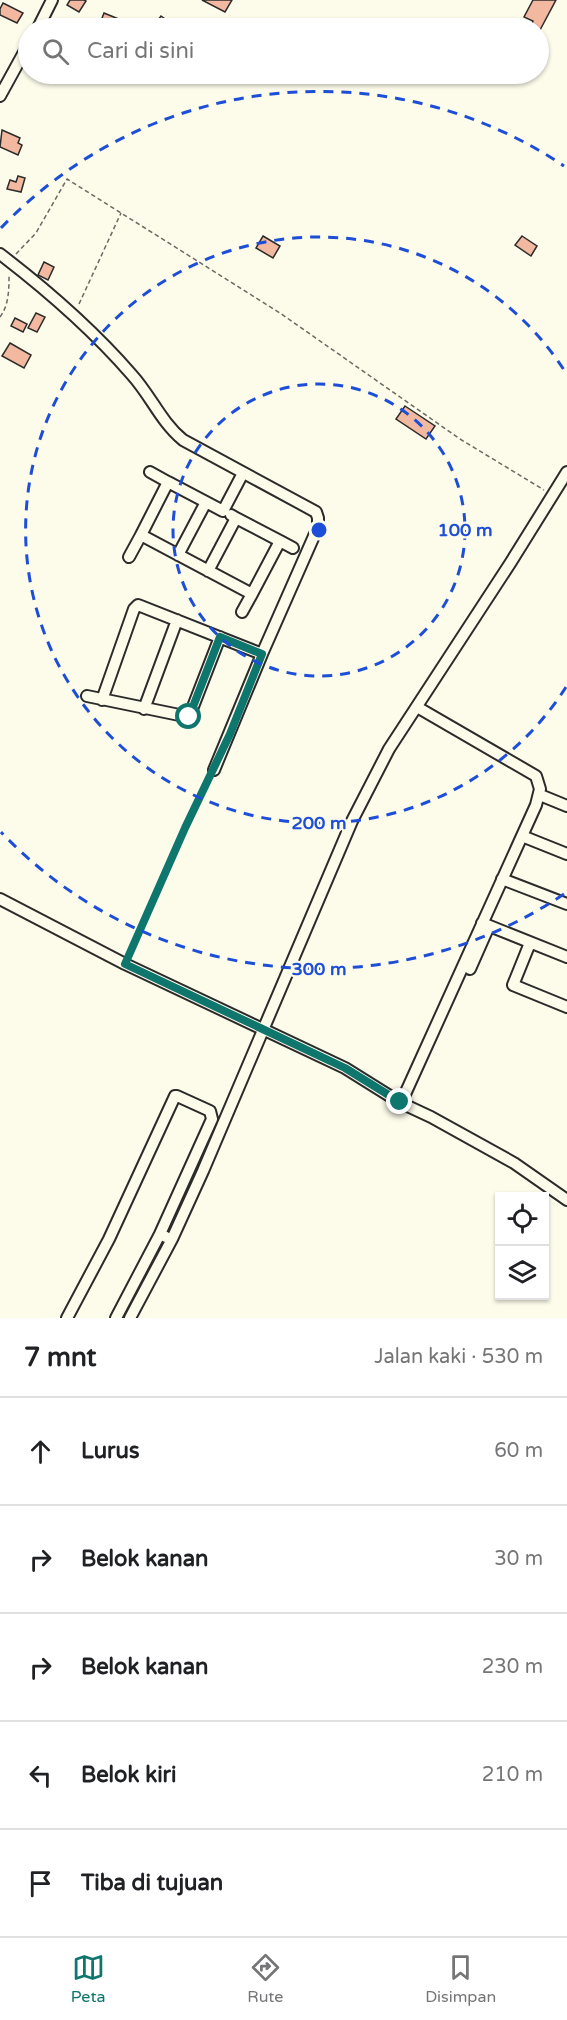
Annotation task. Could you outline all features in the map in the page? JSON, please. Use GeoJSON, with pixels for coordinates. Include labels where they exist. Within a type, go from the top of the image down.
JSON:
{"type":"FeatureCollection","features":[{"type":"Feature","properties":{"kind":"street"},"geometry":{"type":"LineString","coordinates":[[43,18],[52,0]]}},
{"type":"Feature","properties":{"kind":"street"},"geometry":{"type":"LineString","coordinates":[[0,96],[18,63]]}},
{"type":"Feature","properties":{"kind":"street"},"geometry":{"type":"LineString","coordinates":[[0,254],[106,346],[135,378],[174,433],[318,515],[318,527],[214,770]]}},
{"type":"Feature","properties":{"kind":"street"},"geometry":{"type":"LineString","coordinates":[[150,472],[293,548]]}},
{"type":"Feature","properties":{"kind":"street"},"geometry":{"type":"LineString","coordinates":[[130,1318],[172,1239],[264,1030],[351,821],[389,749],[567,472]]}},
{"type":"Feature","properties":{"kind":"street"},"geometry":{"type":"LineString","coordinates":[[223,511],[243,473]]}},
{"type":"Feature","properties":{"kind":"street"},"geometry":{"type":"LineString","coordinates":[[129,557],[168,482]]}},
{"type":"Feature","properties":{"kind":"street"},"geometry":{"type":"LineString","coordinates":[[178,555],[206,502]]}},
{"type":"Feature","properties":{"kind":"street"},"geometry":{"type":"LineString","coordinates":[[208,571],[236,518]]}},
{"type":"Feature","properties":{"kind":"street"},"geometry":{"type":"LineString","coordinates":[[141,535],[252,594]]}},
{"type":"Feature","properties":{"kind":"street"},"geometry":{"type":"LineString","coordinates":[[242,612],[280,542]]}},
{"type":"Feature","properties":{"kind":"street"},"geometry":{"type":"LineString","coordinates":[[102,700],[135,607],[140,605],[262,654]]}},
{"type":"Feature","properties":{"kind":"street"},"geometry":{"type":"LineString","coordinates":[[144,709],[177,620]]}},
{"type":"Feature","properties":{"kind":"street"},"geometry":{"type":"LineString","coordinates":[[87,696],[189,717],[220,637]]}},
{"type":"Feature","properties":{"kind":"street"},"geometry":{"type":"LineString","coordinates":[[417,707],[536,776],[540,783],[540,795],[502,879],[470,969]]}},
{"type":"Feature","properties":{"kind":"street"},"geometry":{"type":"LineString","coordinates":[[540,795],[567,806]]}},
{"type":"Feature","properties":{"kind":"street"},"geometry":{"type":"LineString","coordinates":[[522,836],[567,854]]}},
{"type":"Feature","properties":{"kind":"street"},"geometry":{"type":"LineString","coordinates":[[502,879],[567,903]]}},
{"type":"Feature","properties":{"kind":"street"},"geometry":{"type":"LineString","coordinates":[[0,899],[125,964],[345,1068],[400,1102],[514,1163],[567,1200]]}},
{"type":"Feature","properties":{"kind":"street"},"geometry":{"type":"LineString","coordinates":[[400,1102],[486,925]]}},
{"type":"Feature","properties":{"kind":"street"},"geometry":{"type":"LineString","coordinates":[[486,925],[567,957]]}},
{"type":"Feature","properties":{"kind":"street"},"geometry":{"type":"LineString","coordinates":[[530,943],[513,985],[567,1007]]}},
{"type":"Feature","properties":{"kind":"street"},"geometry":{"type":"LineString","coordinates":[[67,1318],[109,1239],[177,1096],[210,1111],[212,1119],[160,1234],[116,1318]]}},
{"type":"Feature","properties":{"kind":"street"},"geometry":{"type":"LineString","coordinates":[[160,1234],[172,1239]]}},
{"type":"Feature","properties":{"kind":"path"},"geometry":{"type":"LineString","coordinates":[[0,317],[5,311],[9,292],[9,261],[36,233],[67,179],[280,313],[460,439],[552,495]]}},
{"type":"Feature","properties":{"kind":"path"},"geometry":{"type":"LineString","coordinates":[[74,316],[121,213]]}},
{"type":"Feature","properties":{"kind":"path"},"geometry":{"type":"LineString","coordinates":[[125,964],[185,828],[214,770]]}},
{"type":"Feature","properties":{"kind":"building"},"geometry":{"type":"Polygon","coordinates":[[[70,0],[86,1],[79,12],[67,5],[70,0]]]}},
{"type":"Feature","properties":{"kind":"building"},"geometry":{"type":"Polygon","coordinates":[[[202,0],[232,0],[225,12],[202,0]]]}},
{"type":"Feature","properties":{"kind":"building"},"geometry":{"type":"Polygon","coordinates":[[[533,0],[556,0],[546,18],[524,17],[533,0]]]}},
{"type":"Feature","properties":{"kind":"building"},"geometry":{"type":"Polygon","coordinates":[[[3,3],[23,13],[17,23],[0,15],[3,3]]]}},
{"type":"Feature","properties":{"kind":"building"},"geometry":{"type":"Polygon","coordinates":[[[104,13],[116,18],[102,18],[104,13]]]}},
{"type":"Feature","properties":{"kind":"building"},"geometry":{"type":"Polygon","coordinates":[[[2,130],[20,138],[18,143],[22,145],[18,155],[0,147],[2,130]]]}},
{"type":"Feature","properties":{"kind":"building"},"geometry":{"type":"Polygon","coordinates":[[[18,176],[25,178],[21,192],[7,189],[10,180],[16,182],[18,176]]]}},
{"type":"Feature","properties":{"kind":"building"},"geometry":{"type":"Polygon","coordinates":[[[263,236],[280,246],[273,258],[256,248],[263,236]]]}},
{"type":"Feature","properties":{"kind":"building"},"geometry":{"type":"Polygon","coordinates":[[[522,236],[537,246],[531,256],[515,245],[522,236]]]}},
{"type":"Feature","properties":{"kind":"building"},"geometry":{"type":"Polygon","coordinates":[[[44,262],[54,267],[48,280],[38,275],[44,262]]]}},
{"type":"Feature","properties":{"kind":"building"},"geometry":{"type":"Polygon","coordinates":[[[36,313],[45,317],[37,332],[28,328],[36,313]]]}},
{"type":"Feature","properties":{"kind":"building"},"geometry":{"type":"Polygon","coordinates":[[[15,318],[27,324],[23,332],[11,326],[15,318]]]}},
{"type":"Feature","properties":{"kind":"building"},"geometry":{"type":"Polygon","coordinates":[[[10,343],[31,355],[24,368],[2,356],[10,343]]]}},
{"type":"Feature","properties":{"kind":"building"},"geometry":{"type":"Polygon","coordinates":[[[405,406],[435,426],[426,439],[396,419],[405,406]]]}},
{"type":"Feature","properties":{"kind":"route"},"geometry":{"type":"LineString","coordinates":[[189,717],[220,637],[262,654],[230,734],[185,828],[125,964],[345,1068],[400,1102]]}}]}
